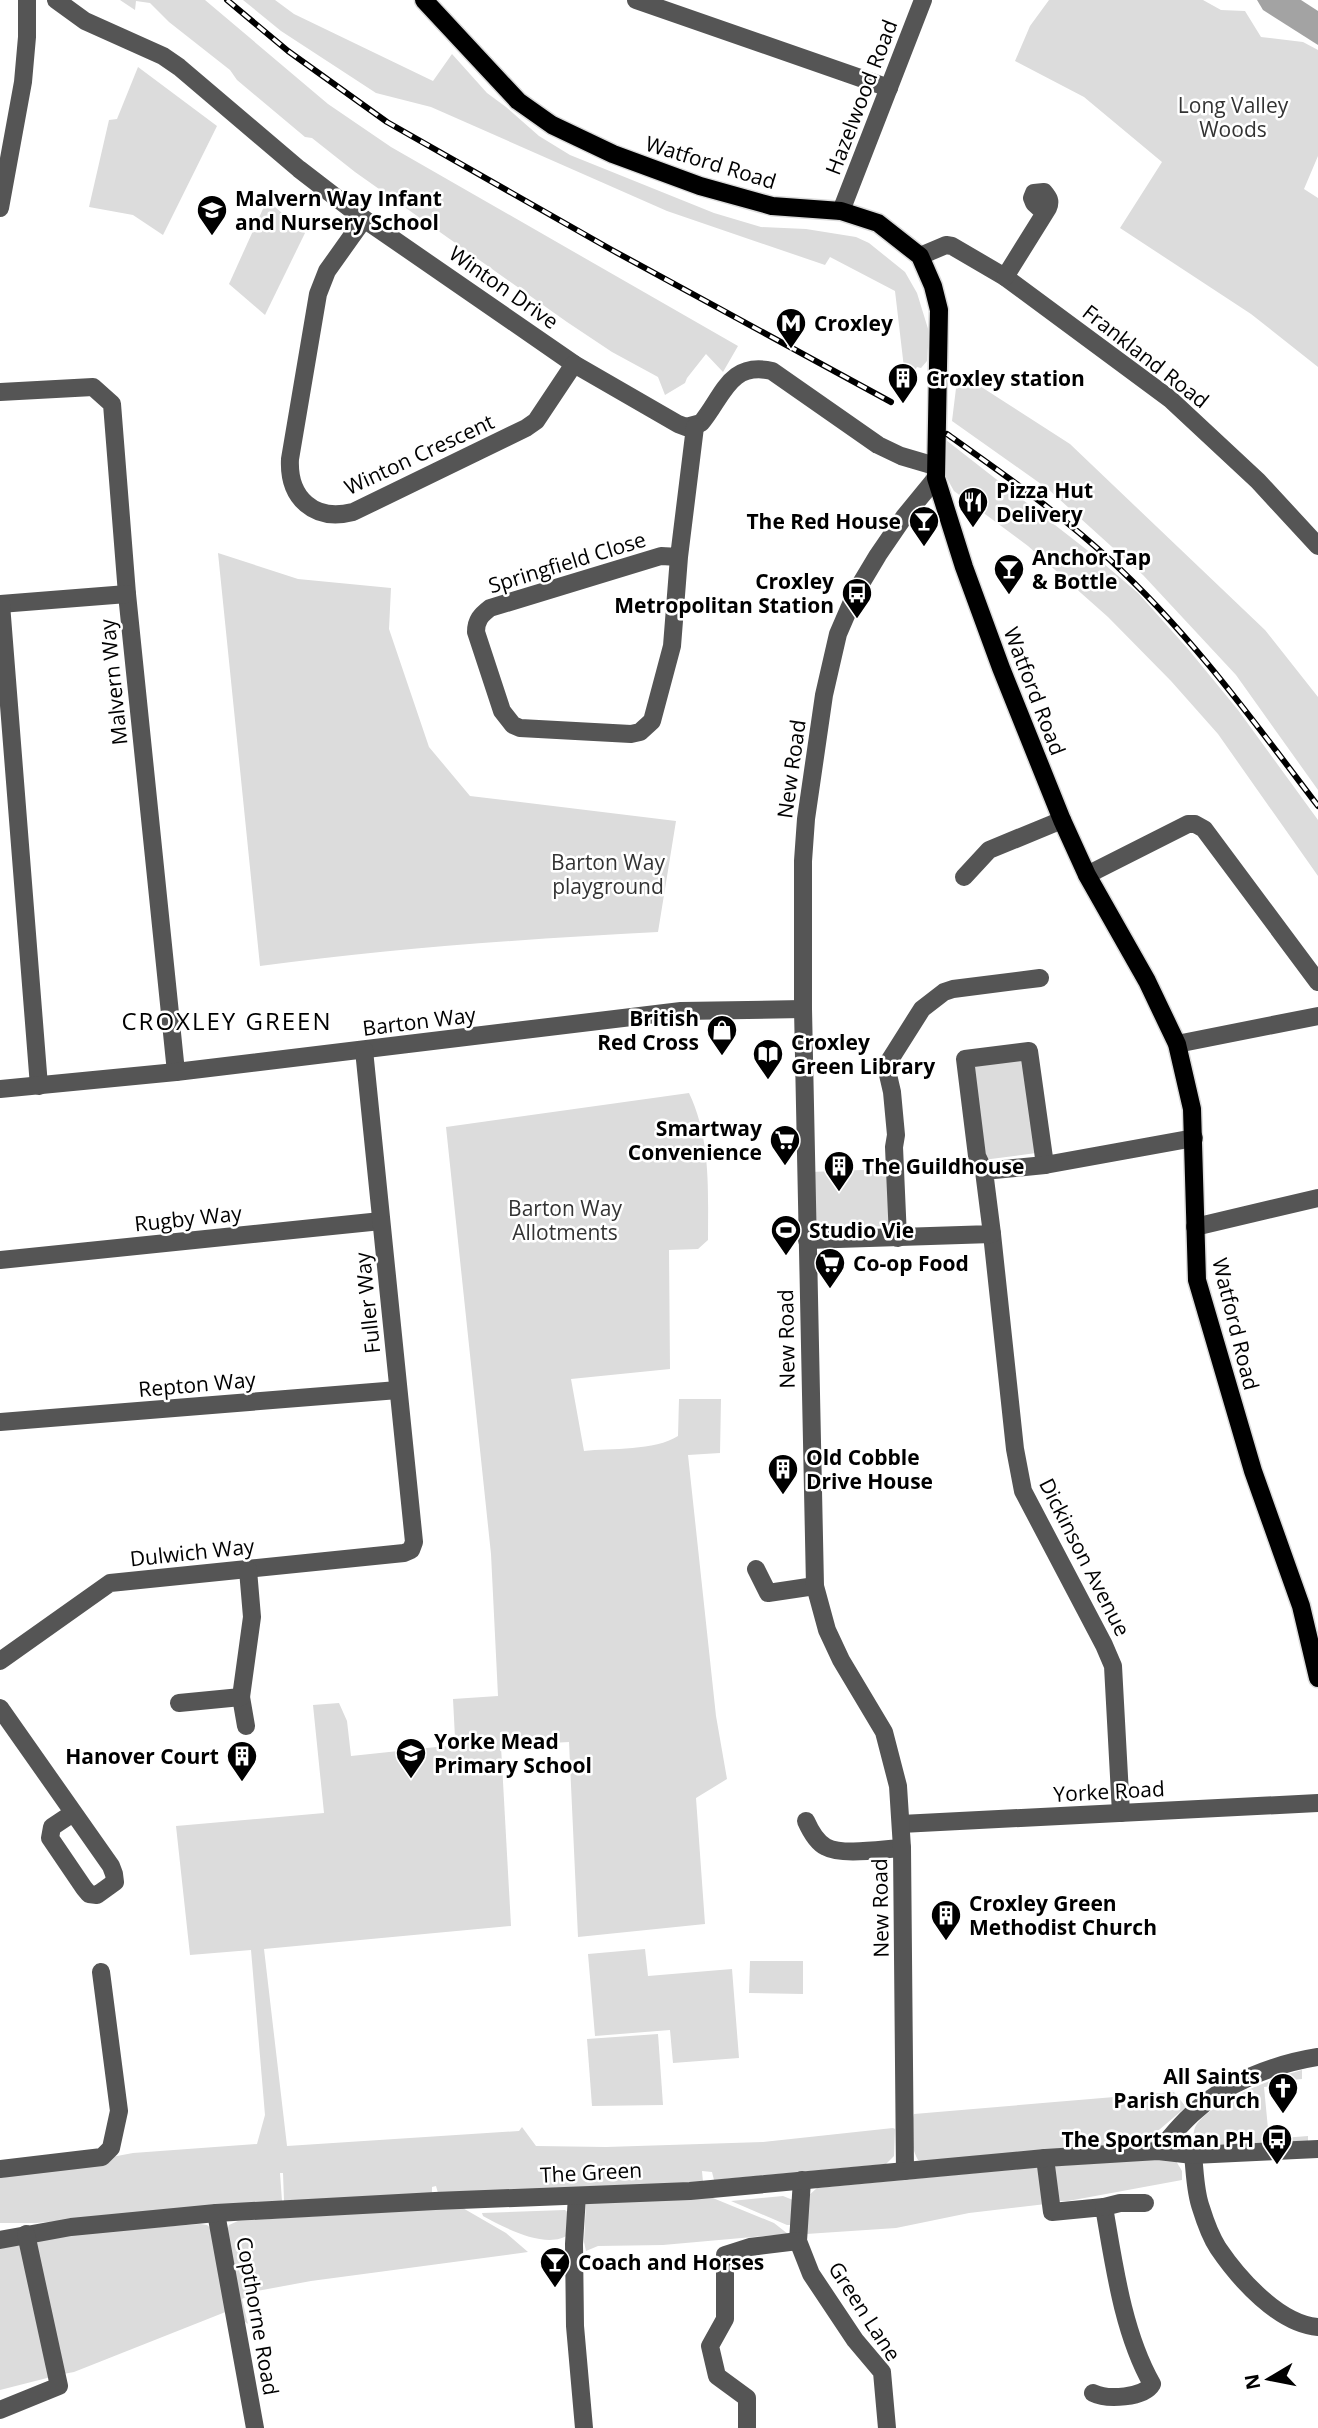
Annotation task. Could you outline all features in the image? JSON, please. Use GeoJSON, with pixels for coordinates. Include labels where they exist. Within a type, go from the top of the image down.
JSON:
{"type":"FeatureCollection","features":[{"type":"Feature","properties":{"kind":"main road","name":"Watford Road"},"geometry":{"type":"LineString","coordinates":[[425,0],[518,101],[552,125],[613,154],[700,186],[772,206],[841,211],[878,223],[920,256],[933,286],[939,310],[936,472],[964,567],[1062,820],[1087,875],[1147,981],[1177,1044],[1192,1109],[1195,1268],[1201,1299],[1253,1471],[1301,1606],[1318,1678]]}},
{"type":"Feature","properties":{"kind":"street"},"geometry":{"type":"LineString","coordinates":[[0,208],[23,82],[27,0]]}},
{"type":"Feature","properties":{"kind":"street","name":"Winton Drive"},"geometry":{"type":"LineString","coordinates":[[56,0],[85,21],[163,56],[179,67],[299,169],[364,219],[574,364],[678,424],[695,427]]}},
{"type":"Feature","properties":{"kind":"street"},"geometry":{"type":"LineString","coordinates":[[636,0],[889,88]]}},
{"type":"Feature","properties":{"kind":"street","name":"Hazelwood Road"},"geometry":{"type":"LineString","coordinates":[[841,211],[923,0]]}},
{"type":"Feature","properties":{"kind":"street"},"geometry":{"type":"LineString","coordinates":[[1005,277],[1045,213]]}},
{"type":"Feature","properties":{"kind":"street","name":"Winton Crescent"},"geometry":{"type":"LineString","coordinates":[[364,219],[327,271],[318,294],[290,459],[290,480],[299,498],[306,504],[325,514],[353,512],[526,428],[536,421],[574,364]]}},
{"type":"Feature","properties":{"kind":"street","name":"Frankland Road"},"geometry":{"type":"LineString","coordinates":[[920,256],[946,245],[951,246],[1005,277],[1170,399],[1258,481],[1318,546]]}},
{"type":"Feature","properties":{"kind":"street"},"geometry":{"type":"LineString","coordinates":[[695,427],[707,416],[732,379],[751,369],[762,369],[772,371],[878,444],[936,472]]}},
{"type":"Feature","properties":{"kind":"street","name":"Malvern Way"},"geometry":{"type":"LineString","coordinates":[[0,392],[93,387],[112,404],[127,594],[176,1072]]}},
{"type":"Feature","properties":{"kind":"street","name":"Springfield Close"},"geometry":{"type":"LineString","coordinates":[[679,557],[661,556],[490,608],[482,614],[476,623],[476,632],[506,719],[520,728],[631,734],[647,727],[655,713],[672,646],[679,557],[695,427]]}},
{"type":"Feature","properties":{"kind":"street","name":"New Road"},"geometry":{"type":"LineString","coordinates":[[905,2171],[902,1848],[898,1786],[880,1723],[837,1653],[827,1630],[815,1586],[803,1009],[803,868],[806,819],[830,662],[838,634],[857,590],[877,555],[936,472]]}},
{"type":"Feature","properties":{"kind":"street"},"geometry":{"type":"LineString","coordinates":[[39,1086],[0,604],[127,594]]}},
{"type":"Feature","properties":{"kind":"street"},"geometry":{"type":"LineString","coordinates":[[964,877],[989,850],[1062,820]]}},
{"type":"Feature","properties":{"kind":"street"},"geometry":{"type":"LineString","coordinates":[[1087,875],[1188,824],[1195,824],[1204,829],[1318,982]]}},
{"type":"Feature","properties":{"kind":"street"},"geometry":{"type":"LineString","coordinates":[[898,1238],[894,1147],[896,1135],[892,1092],[886,1073],[891,1056],[922,1009],[944,992],[1040,978]]}},
{"type":"Feature","properties":{"kind":"street","name":"Barton Way"},"geometry":{"type":"LineString","coordinates":[[0,1089],[176,1072],[681,1011],[803,1009]]}},
{"type":"Feature","properties":{"kind":"street"},"geometry":{"type":"LineString","coordinates":[[1177,1044],[1318,1016]]}},
{"type":"Feature","properties":{"kind":"street","name":"Fuller Way"},"geometry":{"type":"LineString","coordinates":[[364,1050],[414,1542],[411,1550]]}},
{"type":"Feature","properties":{"kind":"street","name":"Dickinson Avenue"},"geometry":{"type":"LineString","coordinates":[[1045,1165],[1030,1051],[965,1059],[977,1156],[984,1171],[1023,1491],[1113,1666],[1121,1813]]}},
{"type":"Feature","properties":{"kind":"street"},"geometry":{"type":"LineString","coordinates":[[984,1171],[1045,1165],[1194,1138]]}},
{"type":"Feature","properties":{"kind":"street"},"geometry":{"type":"LineString","coordinates":[[1195,1227],[1318,1198]]}},
{"type":"Feature","properties":{"kind":"street","name":"Rugby Way"},"geometry":{"type":"LineString","coordinates":[[0,1260],[381,1221]]}},
{"type":"Feature","properties":{"kind":"street"},"geometry":{"type":"LineString","coordinates":[[807,1240],[992,1234]]}},
{"type":"Feature","properties":{"kind":"street","name":"Repton Way"},"geometry":{"type":"LineString","coordinates":[[0,1422],[398,1390]]}},
{"type":"Feature","properties":{"kind":"street","name":"Dulwich Way"},"geometry":{"type":"LineString","coordinates":[[0,1661],[110,1583],[404,1553],[411,1550]]}},
{"type":"Feature","properties":{"kind":"street"},"geometry":{"type":"LineString","coordinates":[[756,1569],[768,1593],[815,1586]]}},
{"type":"Feature","properties":{"kind":"street"},"geometry":{"type":"LineString","coordinates":[[246,1726],[241,1697],[252,1617],[248,1570]]}},
{"type":"Feature","properties":{"kind":"street"},"geometry":{"type":"LineString","coordinates":[[179,1703],[241,1697]]}},
{"type":"Feature","properties":{"kind":"street"},"geometry":{"type":"LineString","coordinates":[[0,1708],[74,1813]]}},
{"type":"Feature","properties":{"kind":"street","name":"Yorke Road"},"geometry":{"type":"LineString","coordinates":[[901,1824],[1318,1803]]}},
{"type":"Feature","properties":{"kind":"street"},"geometry":{"type":"LineString","coordinates":[[806,1821],[811,1832],[824,1847],[838,1851],[902,1848]]}},
{"type":"Feature","properties":{"kind":"street"},"geometry":{"type":"LineString","coordinates":[[0,2169],[103,2157],[111,2148],[119,2111],[101,1972]]}},
{"type":"Feature","properties":{"kind":"street"},"geometry":{"type":"LineString","coordinates":[[1158,2151],[1192,2113],[1225,2089],[1297,2060],[1318,2057]]}},
{"type":"Feature","properties":{"kind":"street","name":"The Green"},"geometry":{"type":"LineString","coordinates":[[0,2240],[71,2227],[216,2213],[701,2190],[1045,2158],[1158,2151],[1193,2155],[1318,2149]]}},
{"type":"Feature","properties":{"kind":"street"},"geometry":{"type":"LineString","coordinates":[[1193,2155],[1199,2205],[1217,2247],[1249,2286],[1279,2312],[1307,2326],[1318,2327]]}},
{"type":"Feature","properties":{"kind":"street"},"geometry":{"type":"LineString","coordinates":[[1045,2158],[1052,2212],[1120,2203],[1145,2203]]}},
{"type":"Feature","properties":{"kind":"street","name":"Green Lane"},"geometry":{"type":"LineString","coordinates":[[802,2180],[798,2241],[811,2274],[855,2340],[881,2372],[887,2428]]}},
{"type":"Feature","properties":{"kind":"street"},"geometry":{"type":"LineString","coordinates":[[577,2196],[574,2244],[575,2326],[584,2428]]}},
{"type":"Feature","properties":{"kind":"street"},"geometry":{"type":"LineString","coordinates":[[1093,2393],[1111,2398],[1142,2393],[1150,2389],[1152,2384],[1144,2368],[1118,2287],[1104,2207]]}},
{"type":"Feature","properties":{"kind":"street","name":"Copthorne Road"},"geometry":{"type":"LineString","coordinates":[[216,2213],[255,2428]]}},
{"type":"Feature","properties":{"kind":"street","name":"The Green"},"geometry":{"type":"LineString","coordinates":[[0,2230],[26,2234]]}},
{"type":"Feature","properties":{"kind":"street"},"geometry":{"type":"LineString","coordinates":[[0,2410],[59,2386],[26,2234]]}},
{"type":"Feature","properties":{"kind":"street"},"geometry":{"type":"LineString","coordinates":[[747,2428],[747,2398],[717,2376],[710,2346],[725,2319],[725,2255],[750,2246],[798,2241]]}},
{"type":"Feature","properties":{"kind":"green space"},"geometry":{"type":"Polygon","coordinates":[[[120,0],[205,0],[328,104],[391,147],[738,346],[723,372],[706,354],[685,383],[665,395],[658,377],[612,352],[567,322],[355,172],[312,138],[305,137],[150,3],[136,1],[135,10],[120,0]]]}},
{"type":"Feature","properties":{"kind":"green space"},"geometry":{"type":"Polygon","coordinates":[[[243,0],[275,0],[294,14],[433,81],[452,54],[487,93],[539,136],[570,155],[714,213],[761,227],[806,229],[856,237],[869,243],[905,272],[917,293],[929,332],[927,361],[921,368],[917,367],[906,385],[895,291],[830,257],[825,265],[667,211],[431,107],[376,93],[281,31],[243,0]]]}},
{"type":"Feature","properties":{"kind":"green space","name":"Long Valley Woods"},"geometry":{"type":"Polygon","coordinates":[[[1049,0],[1203,0],[1221,10],[1245,11],[1261,37],[1303,42],[1318,50],[1318,156],[1304,189],[1318,198],[1318,367],[1251,314],[1120,228],[1162,162],[1084,97],[1015,61],[1030,26],[1049,0]]]}},
{"type":"Feature","properties":{"kind":"green space"},"geometry":{"type":"Polygon","coordinates":[[[138,67],[217,126],[163,235],[133,215],[89,207],[109,120],[117,119],[138,67]]]}},
{"type":"Feature","properties":{"kind":"green space"},"geometry":{"type":"Polygon","coordinates":[[[267,200],[305,233],[265,315],[229,284],[267,200]]]}},
{"type":"Feature","properties":{"kind":"green space"},"geometry":{"type":"Polygon","coordinates":[[[958,372],[1070,444],[1265,630],[1318,697],[1318,790],[1236,675],[1143,575],[1048,489],[952,421],[958,372]]]}},
{"type":"Feature","properties":{"kind":"green space"},"geometry":{"type":"Polygon","coordinates":[[[946,440],[1138,593],[1188,649],[1238,710],[1318,820],[1318,876],[1218,734],[1171,681],[1108,617],[1028,546],[954,491],[945,475],[942,459],[943,444],[946,440]]]}},
{"type":"Feature","properties":{"kind":"green space","name":"Barton Way playground"},"geometry":{"type":"Polygon","coordinates":[[[218,553],[298,579],[391,588],[389,629],[429,747],[470,796],[676,821],[658,932],[459,945],[260,966],[218,553]]]}},
{"type":"Feature","properties":{"kind":"green space"},"geometry":{"type":"Polygon","coordinates":[[[1023,1058],[1036,1153],[983,1160],[971,1065],[1023,1058]]]}},
{"type":"Feature","properties":{"kind":"green space","name":"Barton Way Allotments"},"geometry":{"type":"Polygon","coordinates":[[[689,1093],[705,1147],[708,1240],[698,1249],[669,1250],[670,1369],[571,1379],[584,1451],[645,1447],[668,1441],[678,1436],[679,1399],[721,1399],[720,1453],[688,1455],[716,1716],[727,1779],[696,1798],[705,1924],[578,1937],[569,1742],[501,1746],[511,1926],[264,1949],[287,2146],[519,2131],[522,2127],[536,2146],[606,2147],[763,2142],[893,2128],[894,2156],[886,2164],[714,2180],[712,2172],[702,2171],[703,2182],[438,2193],[436,2186],[432,2187],[432,2193],[284,2201],[283,2173],[280,2173],[282,2201],[36,2223],[0,2223],[0,2178],[133,2153],[257,2144],[265,2115],[251,1950],[190,1955],[176,1826],[324,1813],[313,1705],[339,1703],[347,1721],[351,1756],[446,1746],[455,1738],[453,1699],[498,1696],[491,1554],[446,1127],[689,1093]]]}},
{"type":"Feature","properties":{"kind":"green space"},"geometry":{"type":"Polygon","coordinates":[[[887,1169],[889,1226],[822,1228],[812,1220],[811,1172],[887,1169]]]}},
{"type":"Feature","properties":{"kind":"green space"},"geometry":{"type":"Polygon","coordinates":[[[645,1949],[648,1976],[732,1969],[739,2058],[673,2063],[670,2030],[595,2036],[588,1954],[645,1949]]]}},
{"type":"Feature","properties":{"kind":"green space"},"geometry":{"type":"Polygon","coordinates":[[[750,1961],[803,1961],[803,1994],[749,1993],[750,1961]]]}},
{"type":"Feature","properties":{"kind":"green space"},"geometry":{"type":"Polygon","coordinates":[[[658,2034],[663,2105],[592,2106],[587,2039],[658,2034]]]}},
{"type":"Feature","properties":{"kind":"green space"},"geometry":{"type":"Polygon","coordinates":[[[1302,2070],[1302,2079],[1281,2081],[1281,2085],[1264,2087],[1269,2139],[1308,2136],[1308,2142],[1204,2149],[1196,2141],[1194,2131],[1199,2121],[1209,2112],[1241,2093],[1302,2070]]]}},
{"type":"Feature","properties":{"kind":"green space"},"geometry":{"type":"Polygon","coordinates":[[[1174,2092],[1186,2107],[1153,2135],[1154,2143],[929,2163],[918,2160],[912,2143],[914,2114],[1174,2092]]]}},
{"type":"Feature","properties":{"kind":"green space"},"geometry":{"type":"Polygon","coordinates":[[[1157,2159],[1176,2161],[1182,2171],[1182,2180],[1058,2201],[1052,2170],[1056,2166],[1157,2159]]]}},
{"type":"Feature","properties":{"kind":"green space"},"geometry":{"type":"Polygon","coordinates":[[[1038,2167],[1046,2204],[969,2213],[896,2228],[806,2234],[808,2196],[817,2188],[1038,2167]]]}},
{"type":"Feature","properties":{"kind":"green space"},"geometry":{"type":"Polygon","coordinates":[[[708,2196],[774,2223],[788,2234],[663,2245],[598,2246],[586,2251],[586,2203],[708,2196]]]}},
{"type":"Feature","properties":{"kind":"green space"},"geometry":{"type":"Polygon","coordinates":[[[783,2196],[793,2200],[792,2225],[731,2201],[783,2196]]]}},
{"type":"Feature","properties":{"kind":"green space"},"geometry":{"type":"Polygon","coordinates":[[[461,2207],[506,2233],[528,2252],[311,2281],[257,2291],[242,2299],[248,2324],[242,2320],[226,2233],[229,2225],[238,2221],[461,2207]]]}},
{"type":"Feature","properties":{"kind":"green space"},"geometry":{"type":"Polygon","coordinates":[[[565,2210],[569,2213],[569,2234],[550,2240],[513,2231],[482,2213],[565,2210]]]}},
{"type":"Feature","properties":{"kind":"green space"},"geometry":{"type":"Polygon","coordinates":[[[207,2225],[214,2231],[228,2311],[74,2372],[58,2375],[36,2240],[94,2232],[207,2225]]]}},
{"type":"Feature","properties":{"kind":"green space"},"geometry":{"type":"Polygon","coordinates":[[[21,2242],[51,2377],[0,2390],[0,2246],[21,2242]]]}},
{"type":"Feature","properties":{"kind":"shaded area"},"geometry":{"type":"Polygon","coordinates":[[[1257,0],[1301,0],[1318,11],[1318,45],[1263,10],[1257,0]]]}},
{"type":"Feature","properties":{"kind":"railway"},"geometry":{"type":"LineString","coordinates":[[227,0],[288,51],[387,122],[612,250],[891,402]]}},
{"type":"Feature","properties":{"kind":"railway"},"geometry":{"type":"LineString","coordinates":[[947,434],[1029,493],[1138,586],[1219,677],[1318,806]]}},
{"type":"Feature","properties":{"kind":"place","name":"Malvern Way Infant and Nursery School"},"geometry":{"type":"Point","coordinates":[212,237]}},
{"type":"Feature","properties":{"kind":"place","name":"Croxley"},"geometry":{"type":"Point","coordinates":[791,350]}},
{"type":"Feature","properties":{"kind":"place","name":"Croxley station"},"geometry":{"type":"Point","coordinates":[903,405]}},
{"type":"Feature","properties":{"kind":"place","name":"Pizza Hut Delivery"},"geometry":{"type":"Point","coordinates":[973,529]}},
{"type":"Feature","properties":{"kind":"place","name":"The Red House"},"geometry":{"type":"Point","coordinates":[924,548]}},
{"type":"Feature","properties":{"kind":"place","name":"Anchor Tap & Bottle"},"geometry":{"type":"Point","coordinates":[1009,596]}},
{"type":"Feature","properties":{"kind":"place","name":"Croxley Metropolitan Station"},"geometry":{"type":"Point","coordinates":[857,620]}},
{"type":"Feature","properties":{"kind":"place","name":"British Red Cross"},"geometry":{"type":"Point","coordinates":[722,1057]}},
{"type":"Feature","properties":{"kind":"place","name":"Croxley Green Library"},"geometry":{"type":"Point","coordinates":[768,1081]}},
{"type":"Feature","properties":{"kind":"place","name":"Smartway Convenience"},"geometry":{"type":"Point","coordinates":[785,1167]}},
{"type":"Feature","properties":{"kind":"place","name":"The Guildhouse"},"geometry":{"type":"Point","coordinates":[839,1193]}},
{"type":"Feature","properties":{"kind":"place","name":"Studio Vie"},"geometry":{"type":"Point","coordinates":[786,1257]}},
{"type":"Feature","properties":{"kind":"place","name":"Co-op Food"},"geometry":{"type":"Point","coordinates":[830,1290]}},
{"type":"Feature","properties":{"kind":"place","name":"Old Cobble Drive House"},"geometry":{"type":"Point","coordinates":[783,1496]}},
{"type":"Feature","properties":{"kind":"place","name":"Yorke Mead Primary School"},"geometry":{"type":"Point","coordinates":[411,1780]}},
{"type":"Feature","properties":{"kind":"place","name":"Hanover Court"},"geometry":{"type":"Point","coordinates":[242,1783]}},
{"type":"Feature","properties":{"kind":"place","name":"Croxley Green Methodist Church"},"geometry":{"type":"Point","coordinates":[946,1942]}},
{"type":"Feature","properties":{"kind":"place","name":"All Saints Parish Church"},"geometry":{"type":"Point","coordinates":[1283,2115]}},
{"type":"Feature","properties":{"kind":"place","name":"The Sportsman PH"},"geometry":{"type":"Point","coordinates":[1277,2166]}},
{"type":"Feature","properties":{"kind":"place","name":"Coach and Horses"},"geometry":{"type":"Point","coordinates":[555,2289]}},
{"type":"Feature","properties":{"kind":"district","name":"CROXLEY GREEN"},"geometry":{"type":"Point","coordinates":[227,1020]}}]}
